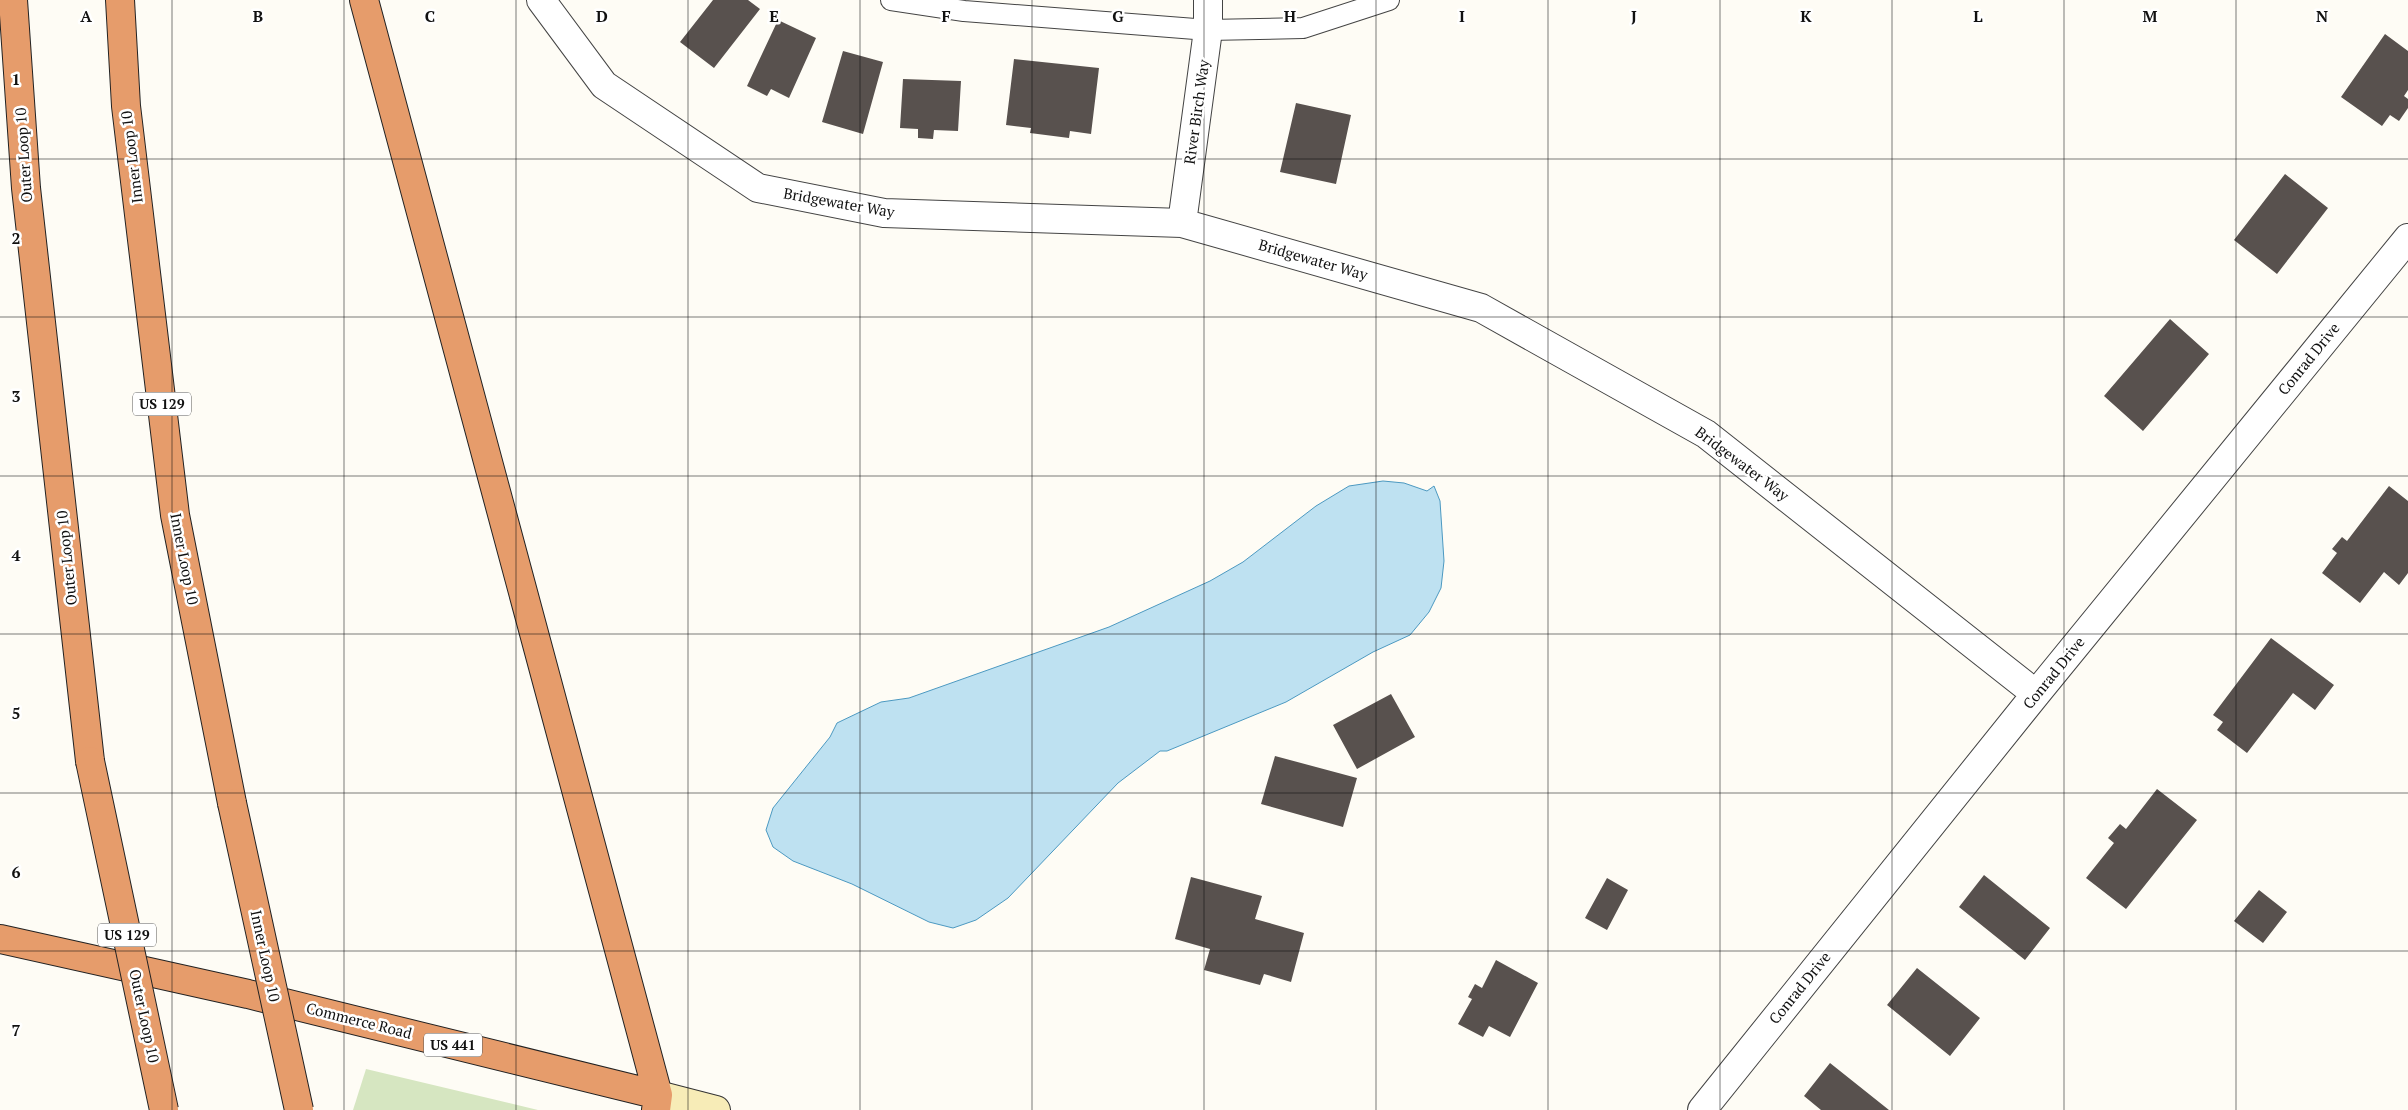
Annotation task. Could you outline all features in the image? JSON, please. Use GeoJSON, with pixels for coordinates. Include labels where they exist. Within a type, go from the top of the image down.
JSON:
{"type":"FeatureCollection","features":[{"type":"Feature","properties":{"kind":"highway","name":"Outer Loop 10"},"geometry":{"type":"LineString","coordinates":[[13,0],[26,188],[90,761],[164,1110]]}},
{"type":"Feature","properties":{"kind":"highway","name":"Inner Loop 10"},"geometry":{"type":"LineString","coordinates":[[120,0],[126,106],[175,515],[232,803],[299,1110]]}},
{"type":"Feature","properties":{"kind":"highway"},"geometry":{"type":"LineString","coordinates":[[364,0],[657,1103]]}},
{"type":"Feature","properties":{"kind":"highway","name":"Commerce Road"},"geometry":{"type":"LineString","coordinates":[[0,939],[248,994],[657,1103]]}},
{"type":"Feature","properties":{"kind":"main road"},"geometry":{"type":"LineString","coordinates":[[657,1103],[716,1110]]}},
{"type":"Feature","properties":{"kind":"street","name":"Bridgewater Way"},"geometry":{"type":"LineString","coordinates":[[542,0],[604,85],[758,188],[884,213],[1182,223],[1482,308],[1706,434],[2036,694]]}},
{"type":"Feature","properties":{"kind":"street","name":"River Birch Way"},"geometry":{"type":"LineString","coordinates":[[1182,223],[1208,30],[1208,0]]}},
{"type":"Feature","properties":{"kind":"street","name":"Conrad Drive"},"geometry":{"type":"LineString","coordinates":[[1702,1110],[2036,694],[2408,238]]}},
{"type":"Feature","properties":{"kind":"lane"},"geometry":{"type":"LineString","coordinates":[[892,0],[964,11],[1208,30],[1303,28],[1389,0]]}},
{"type":"Feature","properties":{"kind":"green space"},"geometry":{"type":"Polygon","coordinates":[[[366,1069],[538,1110],[353,1110],[366,1069]]]}},
{"type":"Feature","properties":{"kind":"water"},"geometry":{"type":"Polygon","coordinates":[[[1383,481],[1404,483],[1427,491],[1434,486],[1440,501],[1444,561],[1441,588],[1429,612],[1410,635],[1373,652],[1286,702],[1167,751],[1160,751],[1118,783],[1008,898],[976,920],[953,928],[929,922],[852,884],[793,861],[773,847],[766,830],[773,808],[830,737],[837,723],[881,702],[909,698],[1109,627],[1210,581],[1243,562],[1316,506],[1349,486],[1383,481]]]}},
{"type":"Feature","properties":{"kind":"building"},"geometry":{"type":"Polygon","coordinates":[[[713,0],[748,0],[760,9],[714,68],[680,42],[713,0]]]}},
{"type":"Feature","properties":{"kind":"building"},"geometry":{"type":"Polygon","coordinates":[[[778,20],[816,38],[789,98],[771,89],[767,96],[747,86],[778,20]]]}},
{"type":"Feature","properties":{"kind":"building"},"geometry":{"type":"Polygon","coordinates":[[[2385,34],[2408,51],[2408,90],[2404,96],[2408,99],[2408,108],[2399,121],[2390,115],[2382,126],[2341,97],[2385,34]]]}},
{"type":"Feature","properties":{"kind":"building"},"geometry":{"type":"Polygon","coordinates":[[[843,51],[883,62],[863,134],[822,122],[843,51]]]}},
{"type":"Feature","properties":{"kind":"building"},"geometry":{"type":"Polygon","coordinates":[[[1014,59],[1099,68],[1091,134],[1070,131],[1069,138],[1030,133],[1031,128],[1006,125],[1014,59]]]}},
{"type":"Feature","properties":{"kind":"building"},"geometry":{"type":"Polygon","coordinates":[[[903,79],[961,81],[958,131],[934,130],[933,139],[918,138],[918,129],[900,128],[903,79]]]}},
{"type":"Feature","properties":{"kind":"building"},"geometry":{"type":"Polygon","coordinates":[[[1296,103],[1351,115],[1336,184],[1280,172],[1296,103]]]}},
{"type":"Feature","properties":{"kind":"building"},"geometry":{"type":"Polygon","coordinates":[[[2285,174],[2328,208],[2277,274],[2234,240],[2285,174]]]}},
{"type":"Feature","properties":{"kind":"building"},"geometry":{"type":"Polygon","coordinates":[[[2170,319],[2209,354],[2143,431],[2104,396],[2170,319]]]}},
{"type":"Feature","properties":{"kind":"building"},"geometry":{"type":"Polygon","coordinates":[[[2389,486],[2408,501],[2408,573],[2399,585],[2384,572],[2360,603],[2322,573],[2337,553],[2332,549],[2342,537],[2347,541],[2389,486]]]}},
{"type":"Feature","properties":{"kind":"building"},"geometry":{"type":"Polygon","coordinates":[[[2271,638],[2334,685],[2315,710],[2293,693],[2247,753],[2217,730],[2223,722],[2213,715],[2271,638]]]}},
{"type":"Feature","properties":{"kind":"building"},"geometry":{"type":"Polygon","coordinates":[[[1391,694],[1415,737],[1357,769],[1333,725],[1391,694]]]}},
{"type":"Feature","properties":{"kind":"building"},"geometry":{"type":"Polygon","coordinates":[[[1275,756],[1357,778],[1343,827],[1261,804],[1275,756]]]}},
{"type":"Feature","properties":{"kind":"building"},"geometry":{"type":"Polygon","coordinates":[[[2157,789],[2197,820],[2126,909],[2086,878],[2114,843],[2108,838],[2120,824],[2126,829],[2157,789]]]}},
{"type":"Feature","properties":{"kind":"building"},"geometry":{"type":"Polygon","coordinates":[[[1984,875],[2050,928],[2025,960],[1959,907],[1984,875]]]}},
{"type":"Feature","properties":{"kind":"building"},"geometry":{"type":"Polygon","coordinates":[[[1191,877],[1262,896],[1255,919],[1304,933],[1291,982],[1264,974],[1260,985],[1204,970],[1210,949],[1175,939],[1191,877]]]}},
{"type":"Feature","properties":{"kind":"building"},"geometry":{"type":"Polygon","coordinates":[[[1607,878],[1628,890],[1607,930],[1585,918],[1607,878]]]}},
{"type":"Feature","properties":{"kind":"building"},"geometry":{"type":"Polygon","coordinates":[[[2259,890],[2287,912],[2263,943],[2234,921],[2259,890]]]}},
{"type":"Feature","properties":{"kind":"building"},"geometry":{"type":"Polygon","coordinates":[[[1496,960],[1538,983],[1510,1037],[1489,1026],[1483,1037],[1458,1024],[1472,999],[1468,997],[1475,984],[1482,988],[1496,960]]]}},
{"type":"Feature","properties":{"kind":"building"},"geometry":{"type":"Polygon","coordinates":[[[1917,968],[1980,1018],[1950,1056],[1887,1005],[1917,968]]]}},
{"type":"Feature","properties":{"kind":"building"},"geometry":{"type":"Polygon","coordinates":[[[1830,1063],[1889,1110],[1821,1110],[1804,1096],[1830,1063]]]}}]}
